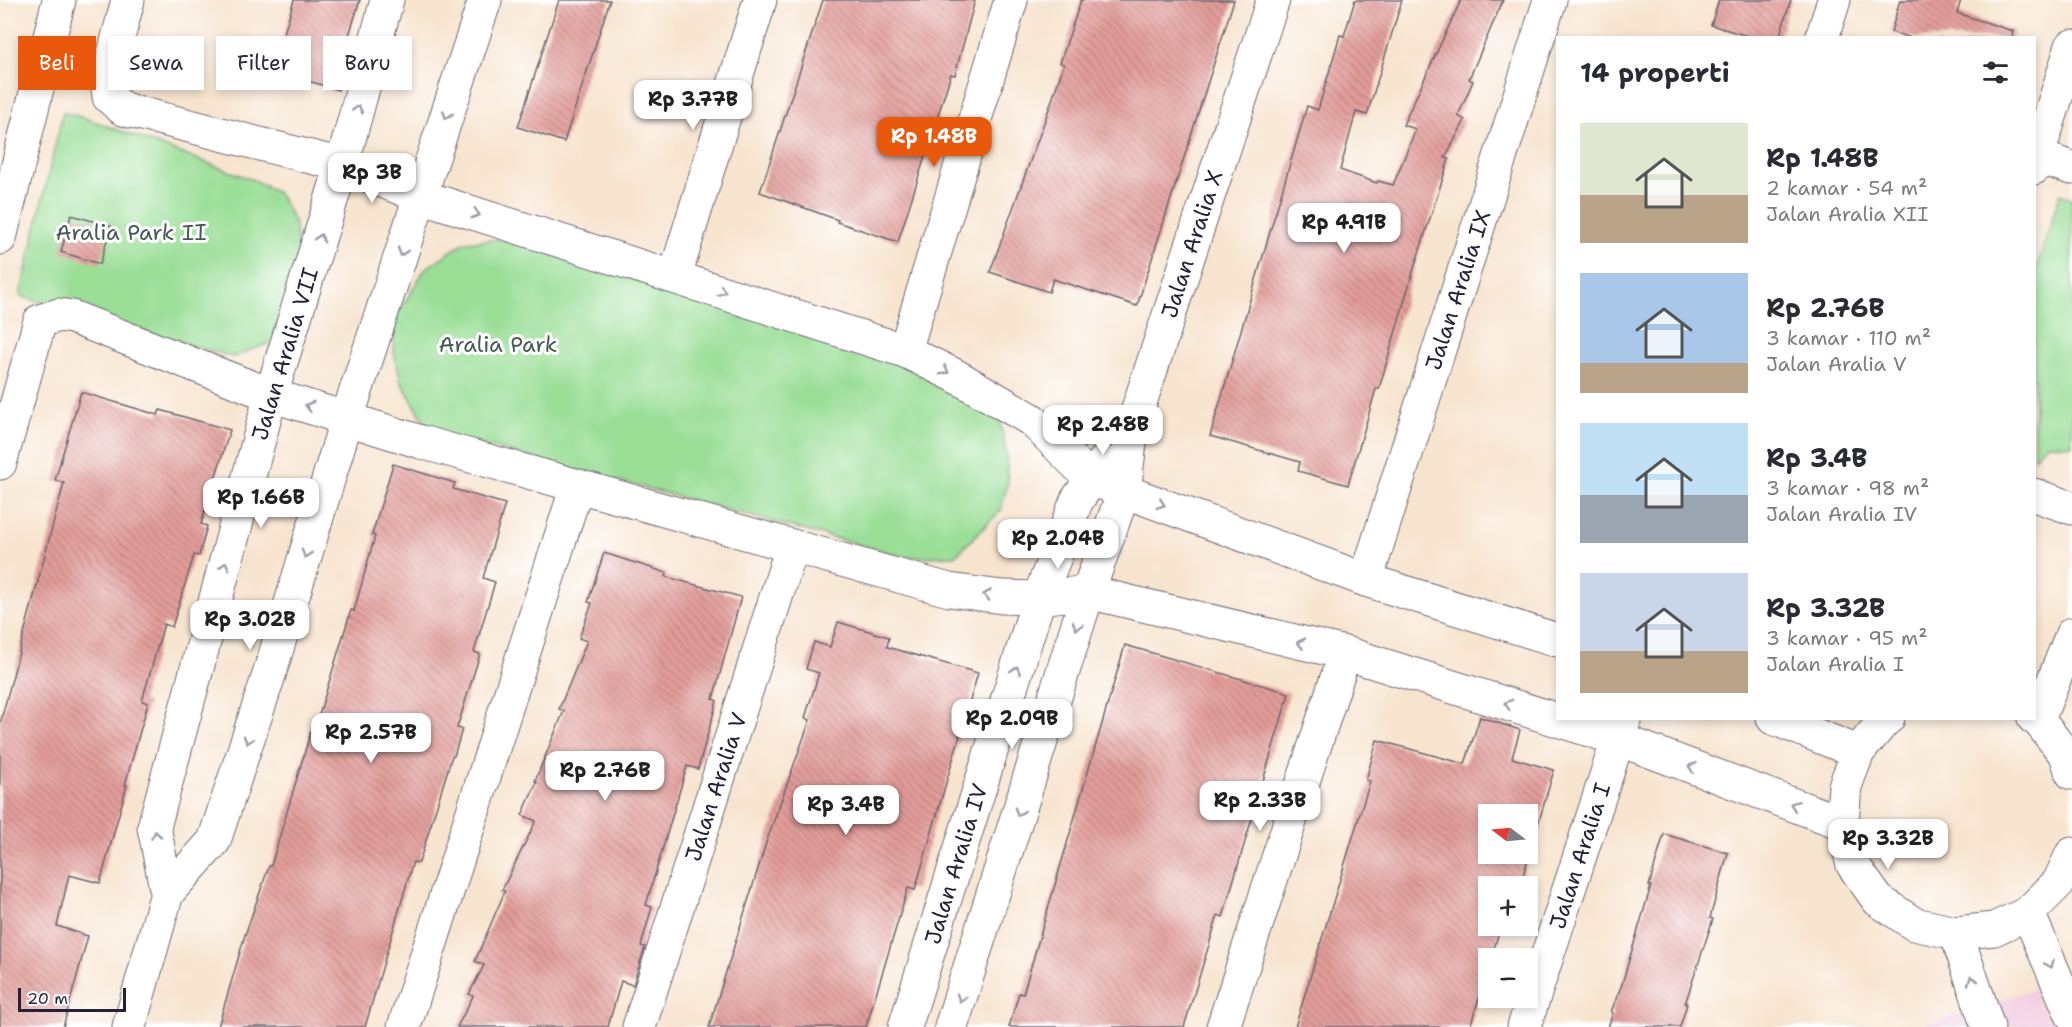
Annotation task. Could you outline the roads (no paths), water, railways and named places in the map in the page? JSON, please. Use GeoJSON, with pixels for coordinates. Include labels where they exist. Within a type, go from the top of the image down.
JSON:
{"type":"FeatureCollection","features":[{"type":"Feature","properties":{"kind":"street"},"geometry":{"type":"LineString","coordinates":[[0,238],[5,200],[58,0]]}},
{"type":"Feature","properties":{"kind":"street"},"geometry":{"type":"LineString","coordinates":[[128,0],[106,80],[109,97],[123,109],[342,165],[420,196],[905,351],[956,376],[1032,420],[1091,479],[1366,580],[1556,640]]}},
{"type":"Feature","properties":{"kind":"street","name":"Jalan Aralia VII"},"geometry":{"type":"LineString","coordinates":[[167,893],[154,827],[271,395],[342,165],[387,0]]}},
{"type":"Feature","properties":{"kind":"street","name":"Jalan Aralia VII"},"geometry":{"type":"LineString","coordinates":[[129,1027],[167,893],[214,841],[269,675],[347,418],[485,0]]}},
{"type":"Feature","properties":{"kind":"street"},"geometry":{"type":"LineString","coordinates":[[675,276],[760,0]]}},
{"type":"Feature","properties":{"kind":"street"},"geometry":{"type":"LineString","coordinates":[[905,351],[1011,0]]}},
{"type":"Feature","properties":{"kind":"street","name":"Jalan Aralia X"},"geometry":{"type":"LineString","coordinates":[[951,1027],[1088,592],[1124,491],[1132,427],[1273,0]]}},
{"type":"Feature","properties":{"kind":"street","name":"Jalan Aralia IX"},"geometry":{"type":"LineString","coordinates":[[1366,580],[1550,0]]}},
{"type":"Feature","properties":{"kind":"street"},"geometry":{"type":"LineString","coordinates":[[1823,36],[1834,0]]}},
{"type":"Feature","properties":{"kind":"street"},"geometry":{"type":"LineString","coordinates":[[2072,46],[2036,162],[2072,168]]}},
{"type":"Feature","properties":{"kind":"street"},"geometry":{"type":"LineString","coordinates":[[0,463],[40,321],[59,315],[72,317],[271,395],[422,442],[949,590],[1002,597],[1039,598],[1088,592],[1345,653],[1556,711]]}},
{"type":"Feature","properties":{"kind":"street","name":"Jalan Aralia IV"},"geometry":{"type":"LineString","coordinates":[[905,1027],[1039,598],[1077,500],[1132,427]]}},
{"type":"Feature","properties":{"kind":"street"},"geometry":{"type":"LineString","coordinates":[[404,1027],[577,486]]}},
{"type":"Feature","properties":{"kind":"street"},"geometry":{"type":"LineString","coordinates":[[2036,496],[2072,508]]}},
{"type":"Feature","properties":{"kind":"street","name":"Jalan Aralia V"},"geometry":{"type":"LineString","coordinates":[[639,1027],[792,547]]}},
{"type":"Feature","properties":{"kind":"street"},"geometry":{"type":"LineString","coordinates":[[2072,634],[2036,719],[2066,755],[2072,773]]}},
{"type":"Feature","properties":{"kind":"street"},"geometry":{"type":"LineString","coordinates":[[1223,1027],[1345,653]]}},
{"type":"Feature","properties":{"kind":"street"},"geometry":{"type":"LineString","coordinates":[[1589,720],[1622,729],[1842,823]]}},
{"type":"Feature","properties":{"kind":"street"},"geometry":{"type":"LineString","coordinates":[[1778,720],[1858,752]]}},
{"type":"Feature","properties":{"kind":"street"},"geometry":{"type":"LineString","coordinates":[[1885,720],[1858,752],[1845,786],[1842,823],[1853,865],[1878,900],[1914,924],[1956,933],[1994,929],[2028,913],[2059,882],[2072,854]]}},
{"type":"Feature","properties":{"kind":"street","name":"Jalan Aralia I"},"geometry":{"type":"LineString","coordinates":[[1524,1027],[1622,729]]}},
{"type":"Feature","properties":{"kind":"street"},"geometry":{"type":"LineString","coordinates":[[2028,913],[2072,1015]]}},
{"type":"Feature","properties":{"kind":"street"},"geometry":{"type":"LineString","coordinates":[[1956,933],[1988,1027]]}},
{"type":"Feature","properties":{"kind":"park label","name":"Aralia Park II"},"geometry":{"type":"Point","coordinates":[131,232]}},
{"type":"Feature","properties":{"kind":"park label","name":"Aralia Park"},"geometry":{"type":"Point","coordinates":[498,344]}}]}
